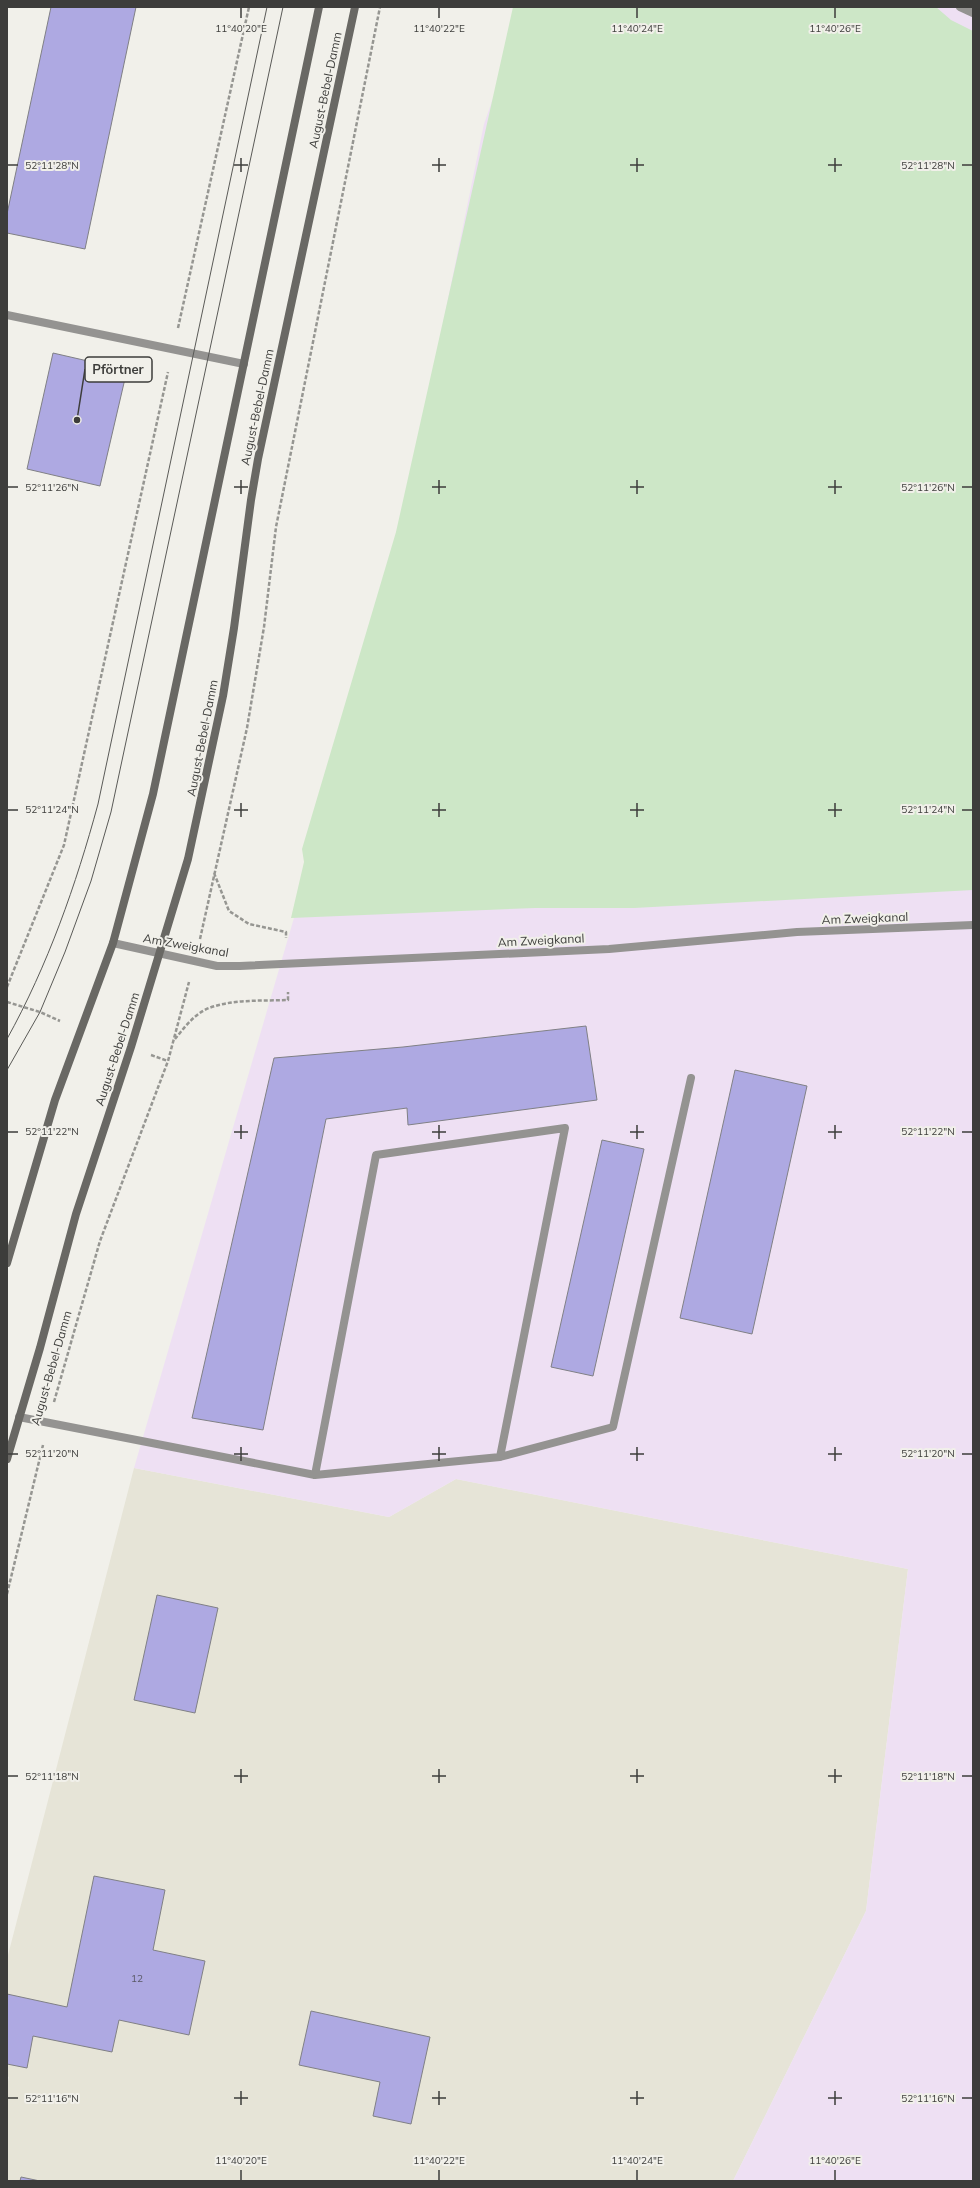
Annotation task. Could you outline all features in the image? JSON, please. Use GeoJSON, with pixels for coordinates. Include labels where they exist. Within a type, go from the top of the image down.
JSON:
{"type":"FeatureCollection","features":[{"type":"Feature","properties":{"kind":"main road","name":"August-Bebel-Damm"},"geometry":{"type":"LineString","coordinates":[[7,1263],[55,1100],[113,943],[153,794],[319,7]]}},
{"type":"Feature","properties":{"kind":"main road","name":"August-Bebel-Damm"},"geometry":{"type":"LineString","coordinates":[[7,1459],[76,1214],[161,953],[188,859],[210,763],[234,628],[250,500],[355,7]]}},
{"type":"Feature","properties":{"kind":"street"},"geometry":{"type":"LineString","coordinates":[[960,7],[973,14]]}},
{"type":"Feature","properties":{"kind":"street"},"geometry":{"type":"LineString","coordinates":[[7,315],[244,364]]}},
{"type":"Feature","properties":{"kind":"street","name":"Am Zweigkanal"},"geometry":{"type":"LineString","coordinates":[[113,943],[217,966],[609,949],[797,932],[973,925]]}},
{"type":"Feature","properties":{"kind":"street"},"geometry":{"type":"LineString","coordinates":[[19,1417],[48,1424],[315,1475],[500,1457],[613,1427],[691,1078]]}},
{"type":"Feature","properties":{"kind":"street"},"geometry":{"type":"LineString","coordinates":[[315,1475],[376,1155],[565,1128],[500,1457]]}},
{"type":"Feature","properties":{"kind":"path"},"geometry":{"type":"LineString","coordinates":[[179,323],[249,7]]}},
{"type":"Feature","properties":{"kind":"path"},"geometry":{"type":"LineString","coordinates":[[208,901],[249,721],[264,627],[276,527],[380,7]]}},
{"type":"Feature","properties":{"kind":"path"},"geometry":{"type":"LineString","coordinates":[[7,987],[64,845],[165,387]]}},
{"type":"Feature","properties":{"kind":"path"},"geometry":{"type":"LineString","coordinates":[[214,873],[229,911],[249,924],[286,932],[286,938]]}},
{"type":"Feature","properties":{"kind":"path"},"geometry":{"type":"LineString","coordinates":[[173,1041],[190,1021],[208,1008],[229,1003],[288,1000],[288,992]]}},
{"type":"Feature","properties":{"kind":"path"},"geometry":{"type":"LineString","coordinates":[[7,1002],[40,1012],[62,1022]]}},
{"type":"Feature","properties":{"kind":"path","name":"August-Bebel-Damm"},"geometry":{"type":"LineString","coordinates":[[7,1594],[48,1424],[100,1241],[168,1061],[180,1016]]}},
{"type":"Feature","properties":{"kind":"shaded area"},"geometry":{"type":"Polygon","coordinates":[[[525,7],[973,7],[973,2181],[733,2181],[866,1911],[908,1569],[456,1479],[389,1517],[134,1468],[385,605],[484,124],[525,7]]]}},
{"type":"Feature","properties":{"kind":"shaded area"},"geometry":{"type":"Polygon","coordinates":[[[134,1468],[389,1517],[456,1479],[908,1569],[866,1911],[733,2181],[7,2181],[7,2086],[9,2077],[7,2076],[7,1959],[134,1468]]]}},
{"type":"Feature","properties":{"kind":"green space"},"geometry":{"type":"Polygon","coordinates":[[[513,7],[936,7],[951,20],[973,31],[973,890],[634,908],[535,908],[291,918],[304,862],[302,849],[396,532],[513,7]]]}},
{"type":"Feature","properties":{"kind":"building"},"geometry":{"type":"Polygon","coordinates":[[[51,7],[136,7],[85,249],[7,233],[7,214],[51,7]]]}},
{"type":"Feature","properties":{"kind":"building"},"geometry":{"type":"Polygon","coordinates":[[[53,353],[127,370],[100,486],[27,469],[53,353]]]}},
{"type":"Feature","properties":{"kind":"building"},"geometry":{"type":"Polygon","coordinates":[[[586,1026],[597,1100],[408,1125],[407,1108],[326,1119],[263,1430],[192,1418],[274,1058],[403,1047],[586,1026]]]}},
{"type":"Feature","properties":{"kind":"building"},"geometry":{"type":"Polygon","coordinates":[[[735,1070],[807,1086],[752,1334],[680,1318],[735,1070]]]}},
{"type":"Feature","properties":{"kind":"building"},"geometry":{"type":"Polygon","coordinates":[[[602,1140],[644,1149],[593,1376],[551,1367],[602,1140]]]}},
{"type":"Feature","properties":{"kind":"building"},"geometry":{"type":"Polygon","coordinates":[[[157,1595],[218,1608],[195,1713],[134,1700],[157,1595]]]}},
{"type":"Feature","properties":{"kind":"building"},"geometry":{"type":"Polygon","coordinates":[[[94,1876],[165,1890],[153,1950],[205,1961],[189,2035],[119,2020],[112,2052],[33,2036],[27,2068],[7,2064],[7,1994],[67,2007],[94,1876]]]}},
{"type":"Feature","properties":{"kind":"building"},"geometry":{"type":"Polygon","coordinates":[[[311,2011],[430,2037],[411,2124],[373,2116],[380,2082],[299,2065],[311,2011]]]}},
{"type":"Feature","properties":{"kind":"building"},"geometry":{"type":"Polygon","coordinates":[[[21,2177],[40,2181],[20,2181],[21,2177]]]}},
{"type":"Feature","properties":{"kind":"tram line"},"geometry":{"type":"LineString","coordinates":[[7,1039],[22,1011],[60,924],[98,804],[267,7]]}},
{"type":"Feature","properties":{"kind":"tram line"},"geometry":{"type":"LineString","coordinates":[[7,1070],[40,1012],[65,952],[91,881],[111,812],[283,7]]}},
{"type":"Feature","properties":{"kind":"place","name":"Pförtner"},"geometry":{"type":"Point","coordinates":[77,420]}}]}
